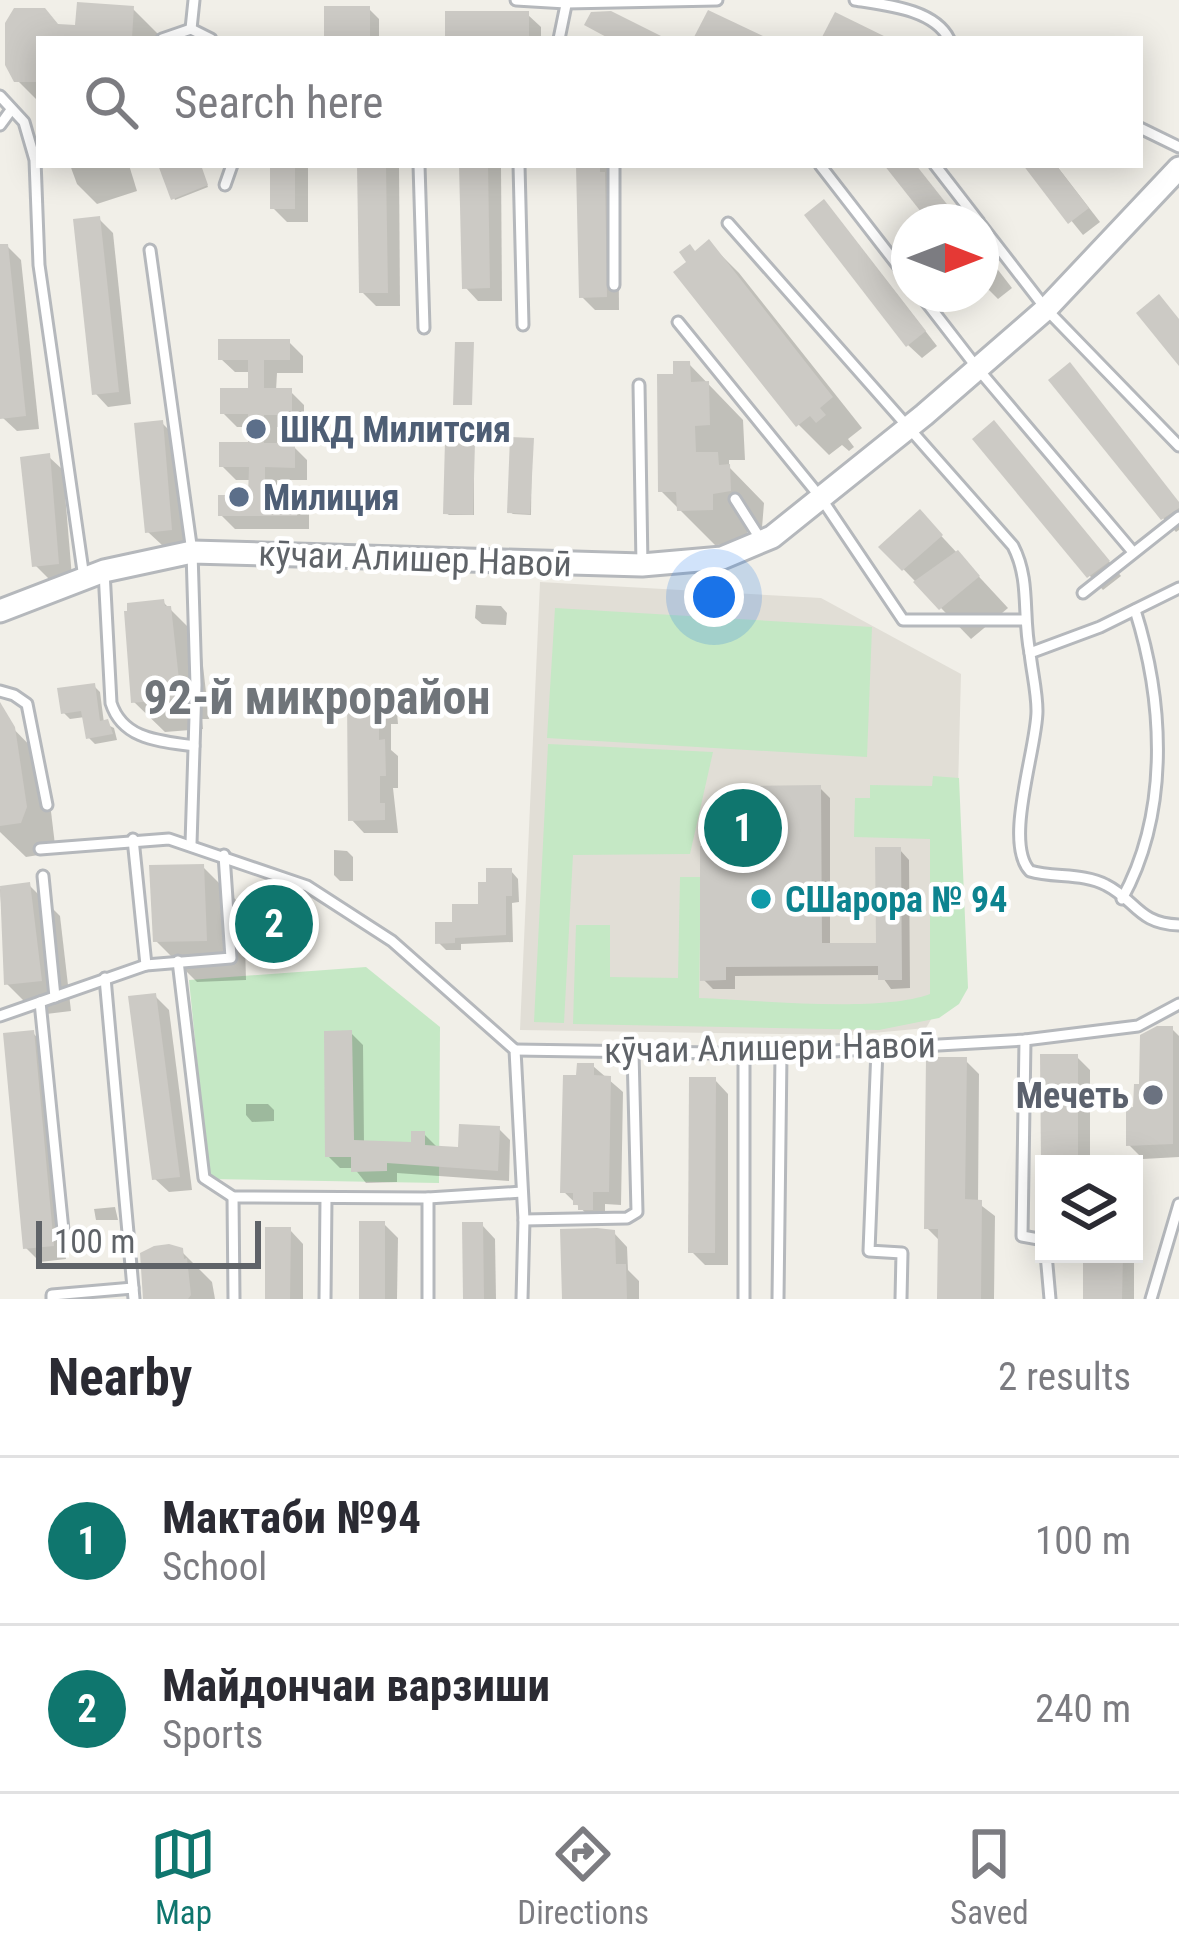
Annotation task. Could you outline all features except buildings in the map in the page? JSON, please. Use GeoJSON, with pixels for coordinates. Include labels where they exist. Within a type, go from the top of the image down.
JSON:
{"type":"FeatureCollection","features":[{"type":"Feature","properties":{"kind":"street"},"geometry":{"type":"LineString","coordinates":[[908,428],[1046,309],[1179,168]]}},
{"type":"Feature","properties":{"kind":"street","name":"кӯчаи Алишер Навоӣ"},"geometry":{"type":"LineString","coordinates":[[0,611],[94,575],[192,552],[642,565],[722,557],[772,536],[908,428]]}},
{"type":"Feature","properties":{"kind":"lane"},"geometry":{"type":"LineString","coordinates":[[191,29],[194,0]]}},
{"type":"Feature","properties":{"kind":"lane"},"geometry":{"type":"LineString","coordinates":[[516,0],[717,0]]}},
{"type":"Feature","properties":{"kind":"lane"},"geometry":{"type":"LineString","coordinates":[[855,0],[937,22],[948,36]]}},
{"type":"Feature","properties":{"kind":"lane"},"geometry":{"type":"LineString","coordinates":[[560,36],[567,2]]}},
{"type":"Feature","properties":{"kind":"lane"},"geometry":{"type":"LineString","coordinates":[[171,36],[191,29],[205,36]]}},
{"type":"Feature","properties":{"kind":"lane"},"geometry":{"type":"LineString","coordinates":[[0,96],[24,122],[35,160],[39,266],[94,575],[111,703],[116,717],[140,736],[194,746]]}},
{"type":"Feature","properties":{"kind":"lane"},"geometry":{"type":"LineString","coordinates":[[0,125],[11,110]]}},
{"type":"Feature","properties":{"kind":"lane"},"geometry":{"type":"LineString","coordinates":[[24,122],[36,115]]}},
{"type":"Feature","properties":{"kind":"lane"},"geometry":{"type":"LineString","coordinates":[[1143,129],[1179,147]]}},
{"type":"Feature","properties":{"kind":"lane"},"geometry":{"type":"LineString","coordinates":[[225,184],[231,168]]}},
{"type":"Feature","properties":{"kind":"lane"},"geometry":{"type":"LineString","coordinates":[[419,168],[424,328]]}},
{"type":"Feature","properties":{"kind":"lane"},"geometry":{"type":"LineString","coordinates":[[520,168],[523,325]]}},
{"type":"Feature","properties":{"kind":"lane"},"geometry":{"type":"LineString","coordinates":[[614,168],[614,286]]}},
{"type":"Feature","properties":{"kind":"lane"},"geometry":{"type":"LineString","coordinates":[[822,168],[891,257]]}},
{"type":"Feature","properties":{"kind":"lane"},"geometry":{"type":"LineString","coordinates":[[936,168],[964,204]]}},
{"type":"Feature","properties":{"kind":"lane"},"geometry":{"type":"LineString","coordinates":[[728,223],[1013,546],[1027,585],[1023,620],[1037,712],[1020,832],[1023,863],[1042,874],[1106,885],[1151,920],[1179,926]]}},
{"type":"Feature","properties":{"kind":"lane"},"geometry":{"type":"LineString","coordinates":[[999,248],[1046,309],[1179,446]]}},
{"type":"Feature","properties":{"kind":"lane"},"geometry":{"type":"LineString","coordinates":[[150,250],[192,552],[191,844]]}},
{"type":"Feature","properties":{"kind":"lane"},"geometry":{"type":"LineString","coordinates":[[934,312],[1133,552]]}},
{"type":"Feature","properties":{"kind":"lane"},"geometry":{"type":"LineString","coordinates":[[678,322],[821,498],[903,620],[1023,620]]}},
{"type":"Feature","properties":{"kind":"lane"},"geometry":{"type":"LineString","coordinates":[[639,385],[642,565]]}},
{"type":"Feature","properties":{"kind":"lane"},"geometry":{"type":"LineString","coordinates":[[735,499],[761,540]]}},
{"type":"Feature","properties":{"kind":"lane"},"geometry":{"type":"LineString","coordinates":[[1083,593],[1179,517]]}},
{"type":"Feature","properties":{"kind":"lane"},"geometry":{"type":"LineString","coordinates":[[1030,653],[1179,588]]}},
{"type":"Feature","properties":{"kind":"lane"},"geometry":{"type":"LineString","coordinates":[[1122,899],[1141,865],[1158,757],[1150,656],[1135,610]]}},
{"type":"Feature","properties":{"kind":"lane"},"geometry":{"type":"LineString","coordinates":[[0,691],[27,704],[47,805]]}},
{"type":"Feature","properties":{"kind":"lane"},"geometry":{"type":"LineString","coordinates":[[133,839],[146,965]]}},
{"type":"Feature","properties":{"kind":"lane"},"geometry":{"type":"LineString","coordinates":[[40,849],[133,839],[191,844],[307,886],[392,941],[515,1050],[524,1220],[522,1299]]}},
{"type":"Feature","properties":{"kind":"lane"},"geometry":{"type":"LineString","coordinates":[[0,1016],[146,965],[231,958],[224,855]]}},
{"type":"Feature","properties":{"kind":"lane"},"geometry":{"type":"LineString","coordinates":[[43,876],[55,997]]}},
{"type":"Feature","properties":{"kind":"lane"},"geometry":{"type":"LineString","coordinates":[[178,961],[204,1178],[233,1197],[428,1198],[522,1192]]}},
{"type":"Feature","properties":{"kind":"lane"},"geometry":{"type":"LineString","coordinates":[[52,1299],[52,1294],[134,1294],[105,978]]}},
{"type":"Feature","properties":{"kind":"lane"},"geometry":{"type":"LineString","coordinates":[[40,1002],[64,1240]]}},
{"type":"Feature","properties":{"kind":"lane","name":"кӯчаи Алишери Навоӣ"},"geometry":{"type":"LineString","coordinates":[[515,1050],[781,1054],[1025,1040],[1138,1026],[1179,1004]]}},
{"type":"Feature","properties":{"kind":"lane"},"geometry":{"type":"LineString","coordinates":[[1025,1040],[1022,1236],[1035,1238]]}},
{"type":"Feature","properties":{"kind":"lane"},"geometry":{"type":"LineString","coordinates":[[877,1049],[868,1251],[902,1253],[901,1299]]}},
{"type":"Feature","properties":{"kind":"lane"},"geometry":{"type":"LineString","coordinates":[[524,1220],[627,1218],[638,1212],[633,1052]]}},
{"type":"Feature","properties":{"kind":"lane"},"geometry":{"type":"LineString","coordinates":[[744,1054],[744,1299]]}},
{"type":"Feature","properties":{"kind":"lane"},"geometry":{"type":"LineString","coordinates":[[778,1299],[781,1054]]}},
{"type":"Feature","properties":{"kind":"lane"},"geometry":{"type":"LineString","coordinates":[[233,1197],[234,1299]]}},
{"type":"Feature","properties":{"kind":"lane"},"geometry":{"type":"LineString","coordinates":[[326,1198],[326,1299]]}},
{"type":"Feature","properties":{"kind":"lane"},"geometry":{"type":"LineString","coordinates":[[428,1198],[428,1299]]}},
{"type":"Feature","properties":{"kind":"lane"},"geometry":{"type":"LineString","coordinates":[[1151,1299],[1179,1204]]}},
{"type":"Feature","properties":{"kind":"lane"},"geometry":{"type":"LineString","coordinates":[[1047,1263],[1050,1299]]}},
{"type":"Feature","properties":{"kind":"shaded area"},"geometry":{"type":"Polygon","coordinates":[[[540,582],[821,598],[961,674],[953,982],[926,1028],[852,1035],[520,1030],[540,582]]]}},
{"type":"Feature","properties":{"kind":"green space"},"geometry":{"type":"Polygon","coordinates":[[[555,608],[872,627],[867,757],[547,738],[555,608]]]}},
{"type":"Feature","properties":{"kind":"green space"},"geometry":{"type":"Polygon","coordinates":[[[548,744],[713,752],[690,854],[573,855],[564,1023],[534,1022],[548,744]]]}},
{"type":"Feature","properties":{"kind":"green space"},"geometry":{"type":"Polygon","coordinates":[[[933,776],[959,778],[968,988],[959,1004],[939,1018],[879,1030],[573,1024],[576,925],[610,925],[610,977],[678,978],[680,877],[701,877],[699,998],[850,1004],[930,994],[930,839],[854,837],[855,798],[870,798],[870,785],[932,786],[933,776]]]}},
{"type":"Feature","properties":{"kind":"green space"},"geometry":{"type":"Polygon","coordinates":[[[240,906],[308,909],[310,939],[241,940],[240,906]]]}},
{"type":"Feature","properties":{"kind":"green space"},"geometry":{"type":"Polygon","coordinates":[[[366,967],[440,1027],[439,1183],[209,1179],[189,980],[366,967]]]}},
{"type":"Feature","properties":{"kind":"place","name":"ШКД Милитсия"},"geometry":{"type":"Point","coordinates":[256,429]}},
{"type":"Feature","properties":{"kind":"place","name":"Милиция"},"geometry":{"type":"Point","coordinates":[239,497]}},
{"type":"Feature","properties":{"kind":"place","name":"Мактаби №94"},"geometry":{"type":"Point","coordinates":[743,828]}},
{"type":"Feature","properties":{"kind":"place","name":"СШарора № 94"},"geometry":{"type":"Point","coordinates":[761,899]}},
{"type":"Feature","properties":{"kind":"place","name":"Майдончаи варзиши"},"geometry":{"type":"Point","coordinates":[274,924]}},
{"type":"Feature","properties":{"kind":"place","name":"Мечеть"},"geometry":{"type":"Point","coordinates":[1153,1095]}},
{"type":"Feature","properties":{"kind":"district","name":"92-й микрорайон"},"geometry":{"type":"Point","coordinates":[317,697]}}]}
